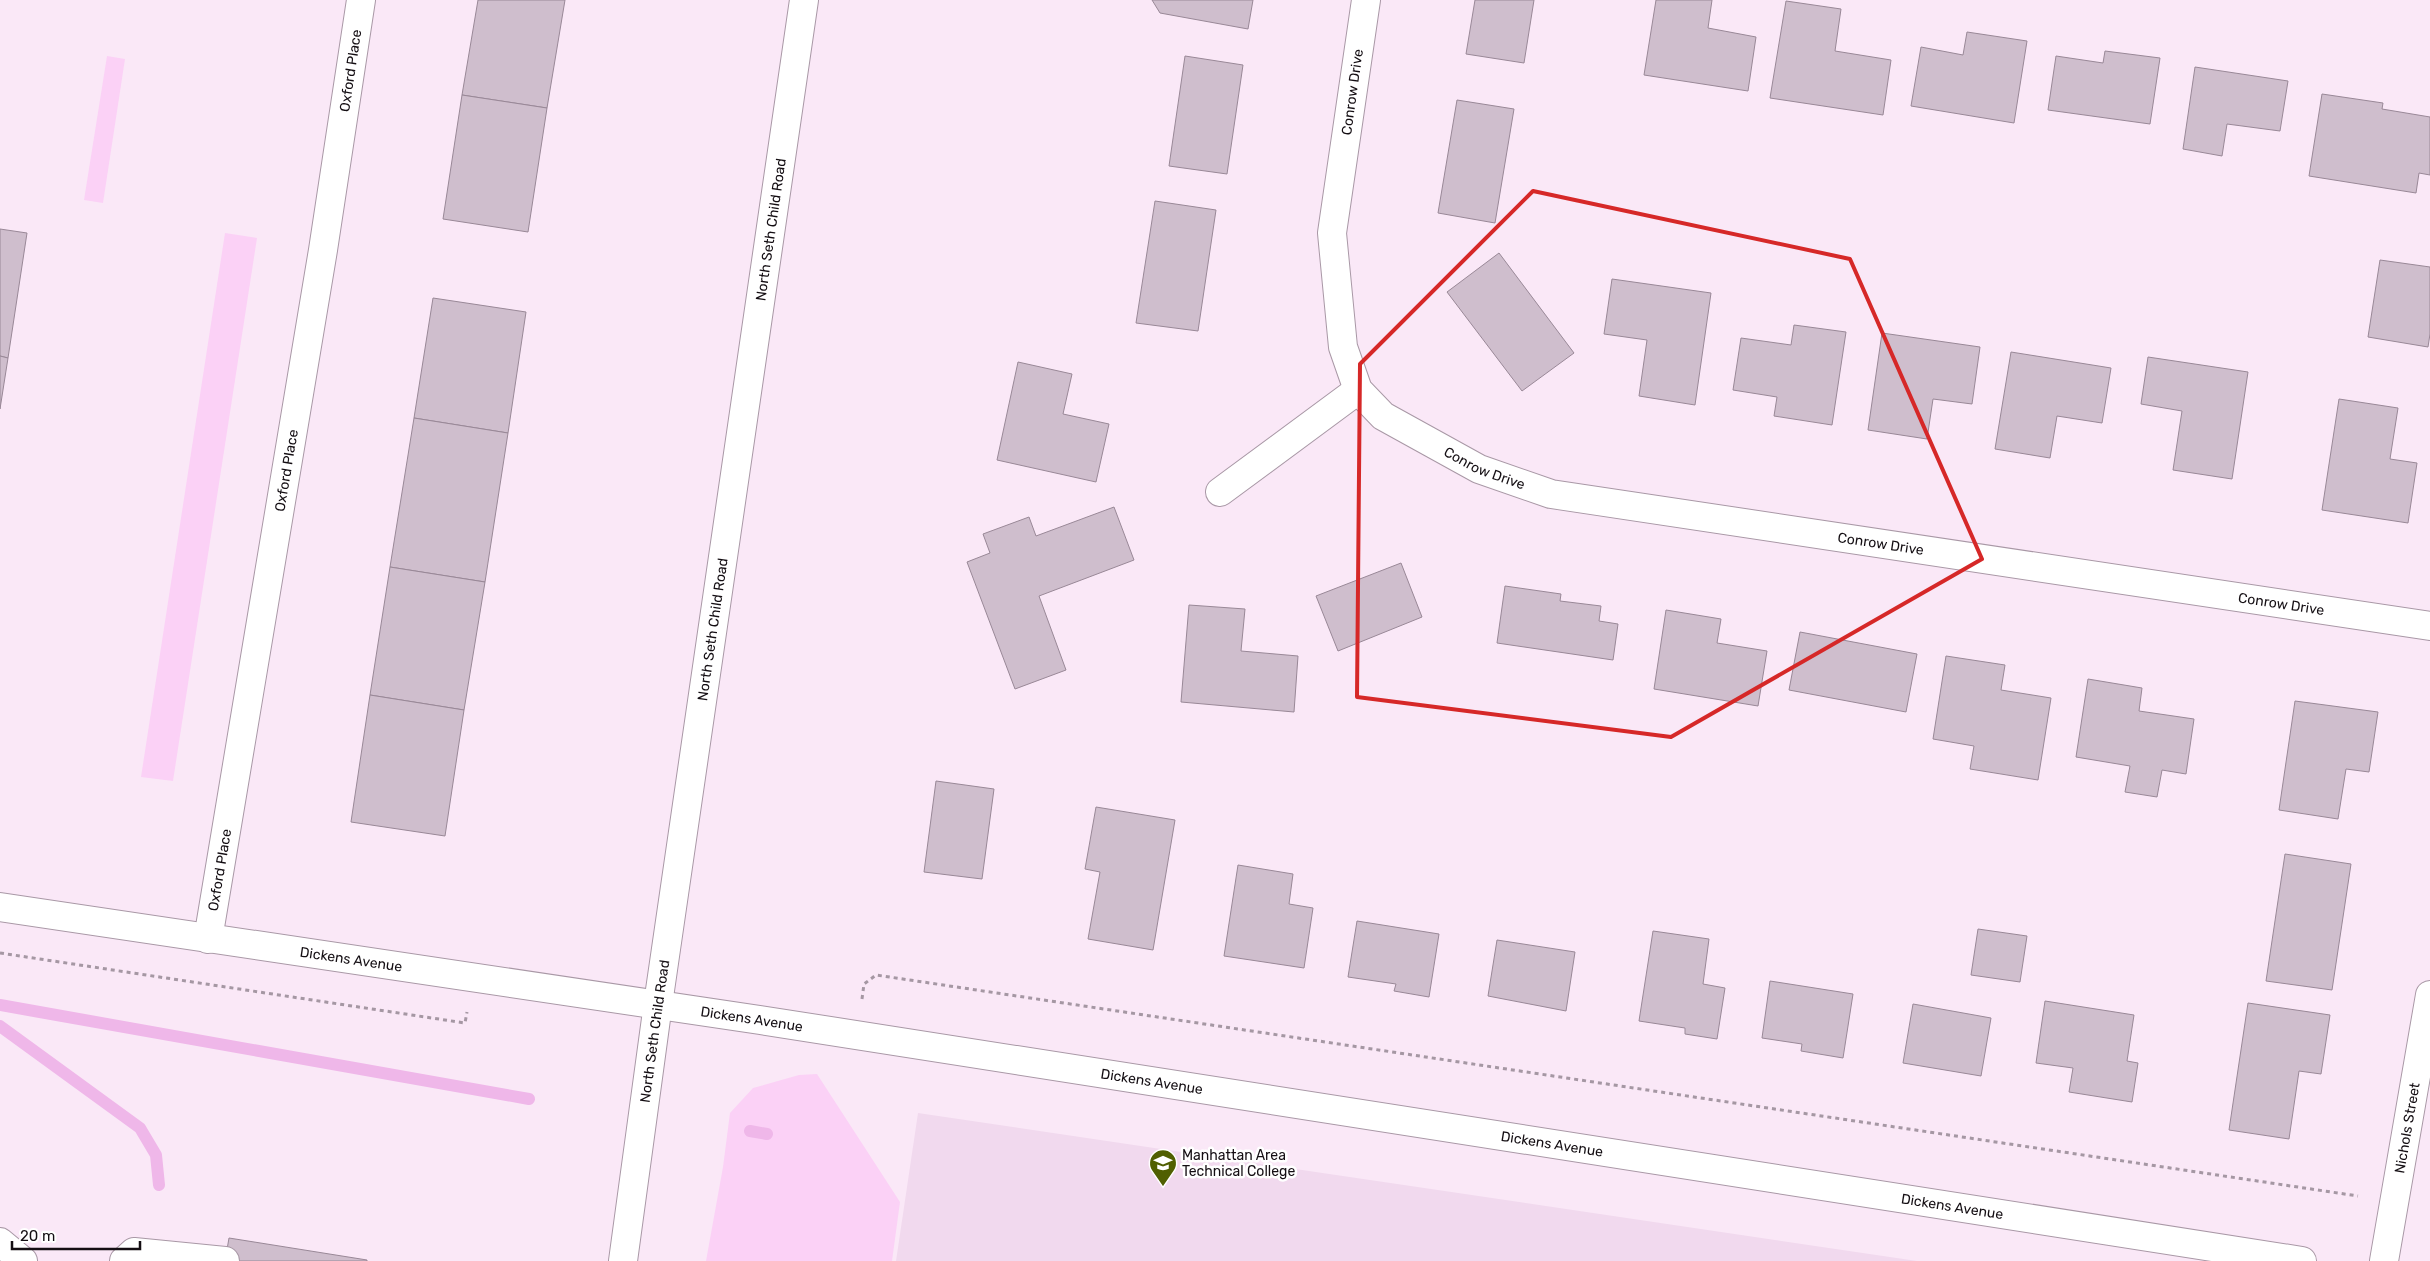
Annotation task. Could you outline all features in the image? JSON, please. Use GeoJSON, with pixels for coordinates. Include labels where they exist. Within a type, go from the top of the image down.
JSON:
{"type":"FeatureCollection","features":[{"type":"Feature","properties":{"kind":"street","name":"Oxford Place"},"geometry":{"type":"LineString","coordinates":[[208,939],[323,250],[360,0]]}},
{"type":"Feature","properties":{"kind":"street","name":"North Seth Child Road"},"geometry":{"type":"LineString","coordinates":[[623,1261],[658,1004],[804,0]]}},
{"type":"Feature","properties":{"kind":"street","name":"Conrow Drive"},"geometry":{"type":"LineString","coordinates":[[1366,0],[1332,233],[1343,348],[1358,390],[1383,416],[1479,469],[1551,494],[2430,626]]}},
{"type":"Feature","properties":{"kind":"street"},"geometry":{"type":"LineString","coordinates":[[1220,492],[1358,390]]}},
{"type":"Feature","properties":{"kind":"street","name":"Dickens Avenue"},"geometry":{"type":"LineString","coordinates":[[0,907],[658,1004],[2302,1261]]}},
{"type":"Feature","properties":{"kind":"street","name":"Nichols Street"},"geometry":{"type":"LineString","coordinates":[[2384,1261],[2430,995]]}},
{"type":"Feature","properties":{"kind":"street"},"geometry":{"type":"LineString","coordinates":[[0,1242],[23,1261]]}},
{"type":"Feature","properties":{"kind":"street"},"geometry":{"type":"LineString","coordinates":[[124,1261],[134,1252],[225,1261]]}},
{"type":"Feature","properties":{"kind":"path"},"geometry":{"type":"LineString","coordinates":[[0,953],[465,1023],[473,977]]}},
{"type":"Feature","properties":{"kind":"path"},"geometry":{"type":"LineString","coordinates":[[862,1002],[864,984],[876,975],[2394,1202]]}},
{"type":"Feature","properties":{"kind":"highlighted area"},"geometry":{"type":"Polygon","coordinates":[[[1533,191],[1850,259],[1982,559],[1671,737],[1357,697],[1360,364],[1533,191]]]}},
{"type":"Feature","properties":{"kind":"shaded area"},"geometry":{"type":"Polygon","coordinates":[[[107,56],[125,59],[103,203],[84,200],[107,56]]]}},
{"type":"Feature","properties":{"kind":"shaded area"},"geometry":{"type":"Polygon","coordinates":[[[225,233],[257,238],[173,781],[141,777],[225,233]]]}},
{"type":"Feature","properties":{"kind":"shaded area"},"geometry":{"type":"Polygon","coordinates":[[[817,1074],[900,1202],[892,1261],[706,1261],[723,1167],[730,1113],[753,1088],[799,1075],[817,1074]]]}},
{"type":"Feature","properties":{"kind":"shaded area","name":"Manhattan Area Technical College"},"geometry":{"type":"Polygon","coordinates":[[[918,1113],[1917,1261],[896,1261],[918,1113]]]}},
{"type":"Feature","properties":{"kind":"building"},"geometry":{"type":"Polygon","coordinates":[[[478,0],[565,0],[547,108],[462,95],[478,0]]]}},
{"type":"Feature","properties":{"kind":"building"},"geometry":{"type":"Polygon","coordinates":[[[1152,0],[1253,0],[1248,29],[1160,13],[1152,0]]]}},
{"type":"Feature","properties":{"kind":"building"},"geometry":{"type":"Polygon","coordinates":[[[1475,0],[1534,0],[1524,63],[1466,54],[1475,0]]]}},
{"type":"Feature","properties":{"kind":"building"},"geometry":{"type":"Polygon","coordinates":[[[1656,0],[1712,0],[1708,28],[1756,37],[1748,91],[1644,75],[1656,0]]]}},
{"type":"Feature","properties":{"kind":"building"},"geometry":{"type":"Polygon","coordinates":[[[1786,1],[1841,9],[1835,51],[1891,60],[1883,115],[1770,98],[1786,1]]]}},
{"type":"Feature","properties":{"kind":"building"},"geometry":{"type":"Polygon","coordinates":[[[1967,32],[2027,41],[2014,123],[1911,106],[1921,47],[1963,55],[1967,32]]]}},
{"type":"Feature","properties":{"kind":"building"},"geometry":{"type":"Polygon","coordinates":[[[2105,51],[2160,58],[2150,124],[2048,110],[2056,56],[2103,63],[2105,51]]]}},
{"type":"Feature","properties":{"kind":"building"},"geometry":{"type":"Polygon","coordinates":[[[1185,56],[1243,65],[1227,174],[1169,166],[1185,56]]]}},
{"type":"Feature","properties":{"kind":"building"},"geometry":{"type":"Polygon","coordinates":[[[2195,67],[2288,81],[2280,131],[2227,124],[2222,156],[2183,149],[2195,67]]]}},
{"type":"Feature","properties":{"kind":"building"},"geometry":{"type":"Polygon","coordinates":[[[2322,94],[2383,103],[2382,109],[2430,117],[2430,175],[2419,173],[2416,193],[2309,176],[2322,94]]]}},
{"type":"Feature","properties":{"kind":"building"},"geometry":{"type":"Polygon","coordinates":[[[462,95],[547,108],[528,232],[443,219],[462,95]]]}},
{"type":"Feature","properties":{"kind":"building"},"geometry":{"type":"Polygon","coordinates":[[[1457,100],[1514,109],[1495,223],[1438,213],[1457,100]]]}},
{"type":"Feature","properties":{"kind":"building"},"geometry":{"type":"Polygon","coordinates":[[[1155,201],[1216,210],[1198,331],[1136,323],[1155,201]]]}},
{"type":"Feature","properties":{"kind":"building"},"geometry":{"type":"Polygon","coordinates":[[[0,229],[27,233],[8,358],[0,356],[0,229]]]}},
{"type":"Feature","properties":{"kind":"building"},"geometry":{"type":"Polygon","coordinates":[[[1499,253],[1574,353],[1522,391],[1447,292],[1499,253]]]}},
{"type":"Feature","properties":{"kind":"building"},"geometry":{"type":"Polygon","coordinates":[[[2380,260],[2430,267],[2430,334],[2428,347],[2368,337],[2380,260]]]}},
{"type":"Feature","properties":{"kind":"building"},"geometry":{"type":"Polygon","coordinates":[[[1612,279],[1711,293],[1695,405],[1639,396],[1647,340],[1604,334],[1612,279]]]}},
{"type":"Feature","properties":{"kind":"building"},"geometry":{"type":"Polygon","coordinates":[[[433,298],[526,312],[508,433],[414,418],[433,298]]]}},
{"type":"Feature","properties":{"kind":"building"},"geometry":{"type":"Polygon","coordinates":[[[1794,325],[1846,332],[1832,425],[1774,416],[1777,397],[1733,390],[1741,338],[1791,345],[1794,325]]]}},
{"type":"Feature","properties":{"kind":"building"},"geometry":{"type":"Polygon","coordinates":[[[1882,333],[1980,347],[1972,404],[1933,399],[1927,439],[1868,430],[1882,333]]]}},
{"type":"Feature","properties":{"kind":"building"},"geometry":{"type":"Polygon","coordinates":[[[2011,352],[2111,368],[2102,423],[2057,416],[2050,458],[1995,449],[2011,352]]]}},
{"type":"Feature","properties":{"kind":"building"},"geometry":{"type":"Polygon","coordinates":[[[0,356],[8,358],[0,409],[0,356]]]}},
{"type":"Feature","properties":{"kind":"building"},"geometry":{"type":"Polygon","coordinates":[[[2148,357],[2248,372],[2232,479],[2173,470],[2182,411],[2141,404],[2148,357]]]}},
{"type":"Feature","properties":{"kind":"building"},"geometry":{"type":"Polygon","coordinates":[[[1018,362],[1072,374],[1063,414],[1109,424],[1096,482],[997,460],[1018,362]]]}},
{"type":"Feature","properties":{"kind":"building"},"geometry":{"type":"Polygon","coordinates":[[[2339,399],[2398,408],[2390,459],[2417,463],[2408,523],[2322,510],[2339,399]]]}},
{"type":"Feature","properties":{"kind":"building"},"geometry":{"type":"Polygon","coordinates":[[[414,418],[508,433],[485,582],[390,567],[414,418]]]}},
{"type":"Feature","properties":{"kind":"building"},"geometry":{"type":"Polygon","coordinates":[[[1114,507],[1134,560],[1039,596],[1066,670],[1015,689],[967,562],[990,553],[983,534],[1029,517],[1036,536],[1114,507]]]}},
{"type":"Feature","properties":{"kind":"building"},"geometry":{"type":"Polygon","coordinates":[[[1401,563],[1422,617],[1338,651],[1316,596],[1401,563]]]}},
{"type":"Feature","properties":{"kind":"building"},"geometry":{"type":"Polygon","coordinates":[[[390,567],[485,582],[464,710],[370,695],[390,567]]]}},
{"type":"Feature","properties":{"kind":"building"},"geometry":{"type":"Polygon","coordinates":[[[1505,586],[1561,594],[1560,601],[1601,606],[1599,621],[1618,624],[1613,660],[1497,643],[1505,586]]]}},
{"type":"Feature","properties":{"kind":"building"},"geometry":{"type":"Polygon","coordinates":[[[1189,605],[1245,609],[1241,651],[1298,656],[1294,712],[1181,702],[1189,605]]]}},
{"type":"Feature","properties":{"kind":"building"},"geometry":{"type":"Polygon","coordinates":[[[1666,610],[1721,619],[1717,643],[1767,651],[1758,706],[1654,689],[1666,610]]]}},
{"type":"Feature","properties":{"kind":"building"},"geometry":{"type":"Polygon","coordinates":[[[1800,632],[1917,654],[1906,712],[1789,690],[1800,632]]]}},
{"type":"Feature","properties":{"kind":"building"},"geometry":{"type":"Polygon","coordinates":[[[1946,656],[2005,665],[2001,690],[2051,698],[2038,780],[1970,769],[1974,746],[1933,739],[1946,656]]]}},
{"type":"Feature","properties":{"kind":"building"},"geometry":{"type":"Polygon","coordinates":[[[2088,679],[2142,688],[2139,711],[2194,719],[2186,774],[2162,770],[2157,797],[2125,792],[2130,766],[2076,757],[2088,679]]]}},
{"type":"Feature","properties":{"kind":"building"},"geometry":{"type":"Polygon","coordinates":[[[370,695],[464,710],[445,836],[351,822],[370,695]]]}},
{"type":"Feature","properties":{"kind":"building"},"geometry":{"type":"Polygon","coordinates":[[[2295,701],[2378,712],[2369,772],[2346,769],[2338,819],[2279,810],[2295,701]]]}},
{"type":"Feature","properties":{"kind":"building"},"geometry":{"type":"Polygon","coordinates":[[[936,781],[994,789],[982,879],[924,872],[936,781]]]}},
{"type":"Feature","properties":{"kind":"building"},"geometry":{"type":"Polygon","coordinates":[[[1096,807],[1175,820],[1153,950],[1088,939],[1100,872],[1085,869],[1096,807]]]}},
{"type":"Feature","properties":{"kind":"building"},"geometry":{"type":"Polygon","coordinates":[[[2285,854],[2351,864],[2332,990],[2266,981],[2285,854]]]}},
{"type":"Feature","properties":{"kind":"building"},"geometry":{"type":"Polygon","coordinates":[[[1238,865],[1293,874],[1289,904],[1313,908],[1304,968],[1224,956],[1238,865]]]}},
{"type":"Feature","properties":{"kind":"building"},"geometry":{"type":"Polygon","coordinates":[[[1357,921],[1439,934],[1429,997],[1394,991],[1396,984],[1348,977],[1357,921]]]}},
{"type":"Feature","properties":{"kind":"building"},"geometry":{"type":"Polygon","coordinates":[[[1978,929],[2027,936],[2020,982],[1971,975],[1978,929]]]}},
{"type":"Feature","properties":{"kind":"building"},"geometry":{"type":"Polygon","coordinates":[[[1653,931],[1709,939],[1703,984],[1725,988],[1717,1039],[1685,1034],[1685,1028],[1639,1021],[1653,931]]]}},
{"type":"Feature","properties":{"kind":"building"},"geometry":{"type":"Polygon","coordinates":[[[1497,940],[1575,952],[1566,1011],[1488,996],[1497,940]]]}},
{"type":"Feature","properties":{"kind":"building"},"geometry":{"type":"Polygon","coordinates":[[[1770,981],[1853,994],[1843,1058],[1801,1051],[1802,1044],[1762,1038],[1770,981]]]}},
{"type":"Feature","properties":{"kind":"building"},"geometry":{"type":"Polygon","coordinates":[[[2045,1001],[2134,1015],[2127,1061],[2138,1063],[2132,1102],[2069,1092],[2073,1068],[2036,1063],[2045,1001]]]}},
{"type":"Feature","properties":{"kind":"building"},"geometry":{"type":"Polygon","coordinates":[[[2248,1003],[2330,1015],[2321,1074],[2299,1071],[2289,1139],[2229,1130],[2248,1003]]]}},
{"type":"Feature","properties":{"kind":"building"},"geometry":{"type":"Polygon","coordinates":[[[1913,1004],[1991,1018],[1981,1076],[1903,1063],[1913,1004]]]}},
{"type":"Feature","properties":{"kind":"building"},"geometry":{"type":"Polygon","coordinates":[[[229,1238],[367,1260],[367,1261],[225,1261],[229,1238]]]}},
{"type":"Feature","properties":{"kind":"waterway"},"geometry":{"type":"LineString","coordinates":[[0,1005],[529,1099]]}},
{"type":"Feature","properties":{"kind":"waterway"},"geometry":{"type":"LineString","coordinates":[[0,1026],[140,1128],[156,1155],[159,1185]]}},
{"type":"Feature","properties":{"kind":"waterway"},"geometry":{"type":"LineString","coordinates":[[750,1131],[767,1134]]}},
{"type":"Feature","properties":{"kind":"place","name":"Manhattan Area Technical College"},"geometry":{"type":"Point","coordinates":[1163,1187]}}]}
